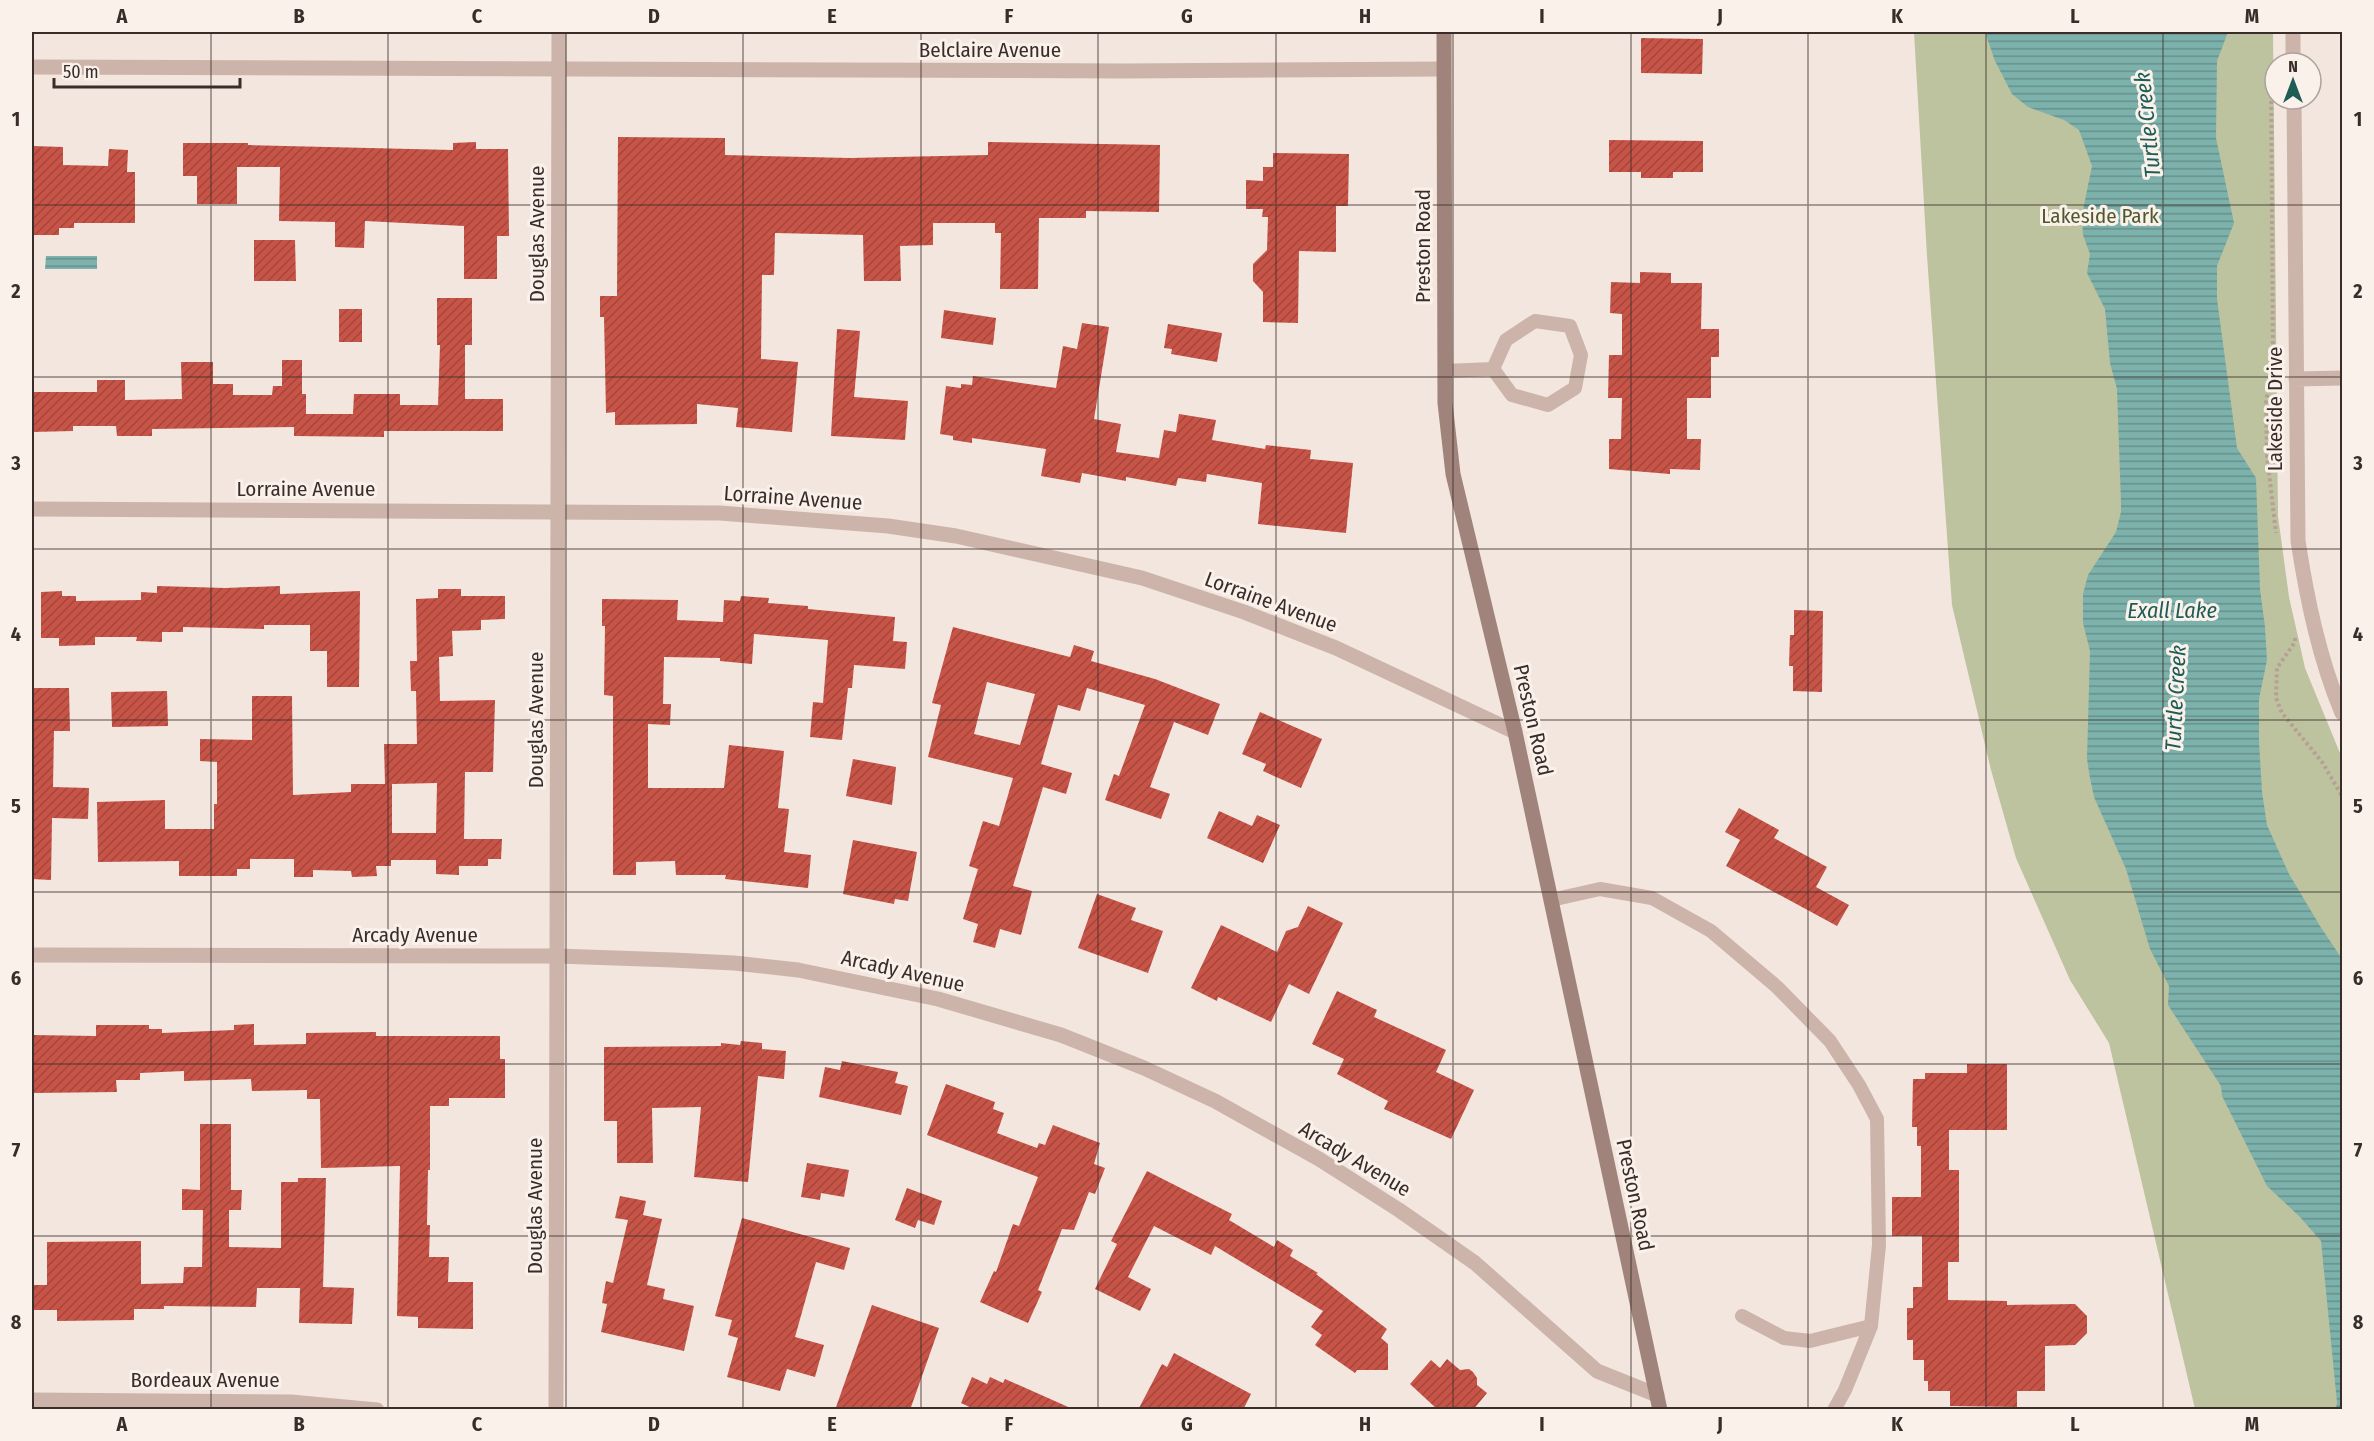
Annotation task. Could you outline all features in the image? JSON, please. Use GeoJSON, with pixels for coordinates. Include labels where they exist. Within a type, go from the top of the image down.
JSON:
{"type":"FeatureCollection","features":[{"type":"Feature","properties":{"kind":"main road","name":"Preston Road"},"geometry":{"type":"LineString","coordinates":[[1444,32],[1445,402],[1453,474],[1515,732],[1658,1402]]}},
{"type":"Feature","properties":{"kind":"street","name":"Douglas Avenue"},"geometry":{"type":"LineString","coordinates":[[556,1410],[559,32]]}},
{"type":"Feature","properties":{"kind":"street"},"geometry":{"type":"LineString","coordinates":[[2293,32],[2294,51]]}},
{"type":"Feature","properties":{"kind":"street","name":"Belclaire Avenue"},"geometry":{"type":"LineString","coordinates":[[32,67],[1113,71],[1444,69]]}},
{"type":"Feature","properties":{"kind":"street","name":"Lakeside Drive"},"geometry":{"type":"LineString","coordinates":[[2294,111],[2298,541],[2307,598],[2322,654],[2343,712]]}},
{"type":"Feature","properties":{"kind":"street"},"geometry":{"type":"LineString","coordinates":[[2296,379],[2343,378]]}},
{"type":"Feature","properties":{"kind":"street","name":"Lorraine Avenue"},"geometry":{"type":"LineString","coordinates":[[32,509],[720,513],[888,526],[1023,550],[1142,578],[1244,612],[1336,648],[1515,732]]}},
{"type":"Feature","properties":{"kind":"street","name":"Arcady Avenue"},"geometry":{"type":"LineString","coordinates":[[32,956],[557,956],[734,963],[798,970],[938,999],[1061,1035],[1134,1064],[1215,1101],[1319,1159],[1399,1210],[1475,1263],[1597,1371],[1658,1402]]}},
{"type":"Feature","properties":{"kind":"street","name":"Bordeaux Avenue"},"geometry":{"type":"LineString","coordinates":[[32,1400],[291,1402],[377,1410]]}},
{"type":"Feature","properties":{"kind":"lane"},"geometry":{"type":"LineString","coordinates":[[1535,321],[1570,326],[1581,355],[1575,388],[1548,405],[1512,396],[1492,369],[1506,340],[1535,321]]}},
{"type":"Feature","properties":{"kind":"lane"},"geometry":{"type":"LineString","coordinates":[[1445,372],[1492,369]]}},
{"type":"Feature","properties":{"kind":"lane"},"geometry":{"type":"LineString","coordinates":[[1551,900],[1600,889],[1652,898],[1711,931],[1777,987],[1830,1041],[1859,1085],[1877,1119],[1879,1245],[1871,1326],[1845,1390],[1834,1410]]}},
{"type":"Feature","properties":{"kind":"lane"},"geometry":{"type":"LineString","coordinates":[[1742,1316],[1784,1338],[1810,1341],[1871,1326]]}},
{"type":"Feature","properties":{"kind":"path"},"geometry":{"type":"LineString","coordinates":[[2266,402],[2276,403]]}},
{"type":"Feature","properties":{"kind":"green space","name":"Lakeside Park"},"geometry":{"type":"Polygon","coordinates":[[[1914,32],[2273,32],[2273,51],[2263,51],[2263,111],[2274,111],[2278,516],[2289,597],[2305,668],[2342,758],[2342,1409],[2195,1409],[2109,1043],[2070,980],[2016,858],[1991,770],[1952,605],[1927,256],[1914,32]]]}},
{"type":"Feature","properties":{"kind":"water","name":"Exall Lake"},"geometry":{"type":"Polygon","coordinates":[[[1985,32],[2228,32],[2217,61],[2216,138],[2234,223],[2217,266],[2217,299],[2237,448],[2256,478],[2260,589],[2267,660],[2259,699],[2262,792],[2267,825],[2289,874],[2342,959],[2342,1409],[2336,1409],[2321,1241],[2300,1217],[2267,1186],[2222,1096],[2221,1086],[2168,1005],[2169,986],[2150,949],[2126,869],[2094,797],[2087,759],[2090,651],[2083,623],[2083,594],[2088,575],[2116,532],[2121,503],[2117,389],[2110,363],[2105,309],[2087,273],[2090,254],[2083,235],[2082,215],[2092,166],[2079,130],[2064,120],[2028,107],[2012,94],[1995,61],[1985,32]]]}},
{"type":"Feature","properties":{"kind":"water"},"geometry":{"type":"Polygon","coordinates":[[[46,256],[97,256],[97,269],[45,269],[46,256]]]}},
{"type":"Feature","properties":{"kind":"building"},"geometry":{"type":"Polygon","coordinates":[[[1641,38],[1703,39],[1702,74],[1641,73],[1641,38]]]}},
{"type":"Feature","properties":{"kind":"building"},"geometry":{"type":"Polygon","coordinates":[[[618,137],[725,138],[725,155],[850,158],[988,155],[988,142],[1160,145],[1159,212],[1086,211],[1086,218],[1039,218],[1038,289],[1000,289],[1001,233],[995,233],[995,223],[933,223],[933,245],[900,246],[901,281],[864,281],[863,235],[775,233],[774,275],[762,275],[761,359],[798,362],[792,432],[736,427],[738,408],[697,404],[697,424],[615,425],[615,412],[606,413],[604,317],[600,317],[600,296],[617,296],[618,137]]]}},
{"type":"Feature","properties":{"kind":"building"},"geometry":{"type":"Polygon","coordinates":[[[1609,140],[1703,141],[1703,172],[1673,172],[1673,178],[1641,178],[1641,172],[1609,172],[1609,140]]]}},
{"type":"Feature","properties":{"kind":"building"},"geometry":{"type":"Polygon","coordinates":[[[476,142],[476,149],[508,149],[509,236],[497,236],[497,279],[464,279],[464,226],[365,221],[364,248],[335,247],[335,222],[279,221],[280,167],[237,167],[237,204],[197,204],[197,176],[183,176],[183,143],[453,150],[453,143],[476,142]]]}},
{"type":"Feature","properties":{"kind":"building"},"geometry":{"type":"Polygon","coordinates":[[[32,146],[63,147],[63,165],[108,166],[109,149],[128,150],[127,172],[135,172],[135,223],[74,223],[74,228],[59,228],[59,235],[32,235],[32,146]]]}},
{"type":"Feature","properties":{"kind":"building"},"geometry":{"type":"Polygon","coordinates":[[[1273,153],[1349,154],[1348,206],[1336,206],[1336,252],[1299,251],[1298,323],[1263,322],[1263,292],[1253,281],[1253,264],[1267,250],[1268,217],[1262,217],[1263,209],[1246,209],[1246,180],[1263,181],[1263,167],[1273,167],[1273,153]]]}},
{"type":"Feature","properties":{"kind":"building"},"geometry":{"type":"Polygon","coordinates":[[[254,240],[295,240],[296,281],[254,281],[254,240]]]}},
{"type":"Feature","properties":{"kind":"building"},"geometry":{"type":"Polygon","coordinates":[[[1640,272],[1671,273],[1671,283],[1702,283],[1701,329],[1719,329],[1719,357],[1711,357],[1711,398],[1687,398],[1687,439],[1701,439],[1700,470],[1670,469],[1670,474],[1609,469],[1609,439],[1621,439],[1622,398],[1608,398],[1609,355],[1622,355],[1622,314],[1610,313],[1611,282],[1640,283],[1640,272]]]}},
{"type":"Feature","properties":{"kind":"building"},"geometry":{"type":"Polygon","coordinates":[[[437,298],[472,298],[472,345],[465,345],[465,399],[503,399],[503,431],[384,431],[384,437],[294,436],[294,427],[152,429],[152,436],[117,436],[116,426],[73,426],[73,431],[32,432],[32,392],[97,392],[97,380],[125,380],[125,400],[182,399],[181,362],[213,362],[213,384],[233,384],[233,395],[272,395],[273,386],[282,386],[282,360],[302,360],[302,394],[306,394],[306,414],[353,414],[354,394],[400,394],[400,405],[438,405],[440,345],[437,345],[437,298]]]}},
{"type":"Feature","properties":{"kind":"building"},"geometry":{"type":"Polygon","coordinates":[[[339,309],[362,309],[362,342],[339,342],[339,309]]]}},
{"type":"Feature","properties":{"kind":"building"},"geometry":{"type":"Polygon","coordinates":[[[944,310],[996,318],[993,345],[941,338],[944,310]]]}},
{"type":"Feature","properties":{"kind":"building"},"geometry":{"type":"Polygon","coordinates":[[[1082,323],[1109,327],[1094,419],[1121,424],[1116,452],[1159,458],[1164,430],[1176,432],[1179,414],[1216,420],[1212,440],[1265,449],[1266,445],[1311,450],[1310,459],[1353,463],[1346,533],[1258,524],[1262,483],[1207,474],[1206,482],[1178,478],[1176,486],[1126,477],[1126,481],[1082,473],[1080,483],[1041,476],[1046,449],[972,438],[972,443],[953,440],[953,436],[940,434],[946,386],[961,388],[961,384],[972,385],[973,376],[1056,388],[1063,346],[1077,349],[1082,323]]]}},
{"type":"Feature","properties":{"kind":"building"},"geometry":{"type":"Polygon","coordinates":[[[1168,324],[1222,333],[1217,362],[1171,354],[1172,349],[1164,348],[1168,324]]]}},
{"type":"Feature","properties":{"kind":"building"},"geometry":{"type":"Polygon","coordinates":[[[837,329],[860,331],[854,397],[908,401],[905,440],[831,436],[837,329]]]}},
{"type":"Feature","properties":{"kind":"building"},"geometry":{"type":"Polygon","coordinates":[[[157,586],[225,588],[280,586],[280,594],[360,591],[359,687],[327,687],[327,651],[310,651],[310,625],[264,625],[264,629],[183,627],[183,632],[162,632],[162,642],[136,641],[137,637],[95,637],[95,645],[59,646],[59,638],[41,638],[41,592],[62,591],[62,596],[76,596],[76,601],[141,600],[141,592],[157,593],[157,586]]]}},
{"type":"Feature","properties":{"kind":"building"},"geometry":{"type":"Polygon","coordinates":[[[438,589],[461,589],[461,596],[505,596],[505,619],[481,620],[481,630],[452,631],[453,656],[439,657],[440,701],[495,700],[493,772],[465,772],[464,839],[502,839],[501,859],[488,859],[488,866],[459,866],[459,875],[436,874],[436,860],[391,860],[391,866],[376,866],[377,876],[352,877],[351,871],[313,870],[313,877],[294,877],[294,859],[250,859],[250,869],[237,869],[237,876],[179,876],[179,861],[98,862],[97,802],[165,800],[165,829],[214,829],[214,804],[217,804],[217,762],[200,761],[200,739],[252,740],[252,696],[292,696],[293,795],[351,792],[351,784],[385,784],[384,744],[417,744],[416,691],[411,691],[410,661],[417,661],[416,599],[438,598],[438,589]],[[437,783],[392,784],[392,833],[436,833],[437,783]]]}},
{"type":"Feature","properties":{"kind":"building"},"geometry":{"type":"Polygon","coordinates":[[[741,596],[769,598],[768,603],[808,606],[808,609],[895,617],[893,641],[907,642],[905,669],[854,665],[852,688],[848,688],[842,740],[810,737],[813,702],[823,703],[828,640],[754,634],[752,664],[720,661],[720,658],[664,657],[663,704],[671,704],[670,725],[648,724],[648,788],[724,788],[729,745],[784,751],[778,808],[789,809],[784,852],[811,855],[808,888],[725,879],[726,875],[676,875],[675,861],[636,862],[636,875],[613,875],[613,696],[604,695],[605,626],[602,626],[602,599],[678,600],[677,620],[723,622],[724,600],[740,601],[741,596]]]}},
{"type":"Feature","properties":{"kind":"building"},"geometry":{"type":"Polygon","coordinates":[[[1794,610],[1823,611],[1822,692],[1793,691],[1793,666],[1789,666],[1790,635],[1794,635],[1794,610]]]}},
{"type":"Feature","properties":{"kind":"building"},"geometry":{"type":"Polygon","coordinates":[[[953,627],[1070,657],[1074,645],[1094,651],[1091,661],[1155,679],[1220,704],[1208,735],[1174,722],[1150,787],[1170,794],[1161,819],[1105,800],[1114,774],[1119,776],[1145,705],[1087,688],[1080,711],[1058,705],[1041,764],[1072,773],[1066,794],[1043,787],[1013,886],[1032,891],[1021,935],[1000,929],[995,948],[973,942],[978,924],[963,919],[978,869],[969,866],[983,821],[999,826],[1013,778],[928,757],[941,705],[932,703],[953,627]],[[987,682],[974,734],[1020,745],[1035,694],[987,682]]]}},
{"type":"Feature","properties":{"kind":"building"},"geometry":{"type":"Polygon","coordinates":[[[32,688],[69,688],[70,731],[54,731],[53,787],[89,788],[88,819],[52,818],[51,880],[32,879],[32,688]]]}},
{"type":"Feature","properties":{"kind":"building"},"geometry":{"type":"Polygon","coordinates":[[[167,691],[168,726],[112,727],[111,692],[167,691]]]}},
{"type":"Feature","properties":{"kind":"building"},"geometry":{"type":"Polygon","coordinates":[[[1260,712],[1322,739],[1301,788],[1263,771],[1266,764],[1242,754],[1260,712]]]}},
{"type":"Feature","properties":{"kind":"building"},"geometry":{"type":"Polygon","coordinates":[[[853,759],[896,767],[892,805],[846,796],[853,759]]]}},
{"type":"Feature","properties":{"kind":"building"},"geometry":{"type":"Polygon","coordinates":[[[1739,808],[1779,830],[1774,838],[1827,867],[1816,887],[1849,905],[1837,926],[1726,866],[1740,840],[1725,832],[1739,808]]]}},
{"type":"Feature","properties":{"kind":"building"},"geometry":{"type":"Polygon","coordinates":[[[1219,811],[1252,826],[1257,815],[1280,825],[1263,863],[1207,838],[1219,811]]]}},
{"type":"Feature","properties":{"kind":"building"},"geometry":{"type":"Polygon","coordinates":[[[853,840],[917,852],[908,901],[895,899],[894,904],[843,894],[853,840]]]}},
{"type":"Feature","properties":{"kind":"building"},"geometry":{"type":"Polygon","coordinates":[[[1097,894],[1136,908],[1131,920],[1163,931],[1148,973],[1078,948],[1097,894]]]}},
{"type":"Feature","properties":{"kind":"building"},"geometry":{"type":"Polygon","coordinates":[[[1308,906],[1343,923],[1309,994],[1289,984],[1271,1022],[1218,997],[1217,1001],[1191,988],[1221,925],[1277,952],[1286,931],[1298,927],[1308,906]]]}},
{"type":"Feature","properties":{"kind":"building"},"geometry":{"type":"Polygon","coordinates":[[[1337,991],[1377,1010],[1374,1017],[1446,1050],[1436,1072],[1474,1090],[1451,1139],[1384,1109],[1388,1101],[1337,1074],[1344,1059],[1312,1044],[1337,991]]]}},
{"type":"Feature","properties":{"kind":"building"},"geometry":{"type":"Polygon","coordinates":[[[254,1024],[254,1045],[306,1044],[306,1033],[376,1032],[376,1036],[500,1036],[500,1059],[505,1059],[505,1098],[449,1098],[449,1106],[430,1106],[427,1225],[430,1225],[429,1257],[449,1257],[448,1282],[473,1282],[473,1329],[418,1328],[418,1317],[397,1316],[400,1166],[321,1168],[320,1099],[307,1099],[307,1090],[252,1091],[251,1079],[184,1081],[184,1071],[140,1073],[140,1080],[116,1080],[117,1092],[32,1093],[32,1035],[96,1036],[96,1025],[149,1025],[149,1029],[162,1029],[162,1033],[234,1030],[234,1025],[254,1024]]]}},
{"type":"Feature","properties":{"kind":"building"},"geometry":{"type":"Polygon","coordinates":[[[741,1041],[762,1043],[762,1049],[786,1051],[784,1079],[758,1076],[748,1182],[694,1177],[701,1107],[652,1108],[653,1163],[617,1163],[617,1121],[604,1121],[604,1047],[721,1046],[721,1043],[740,1045],[741,1041]]]}},
{"type":"Feature","properties":{"kind":"building"},"geometry":{"type":"Polygon","coordinates":[[[842,1061],[898,1072],[895,1083],[908,1086],[901,1115],[819,1097],[825,1067],[840,1070],[842,1061]]]}},
{"type":"Feature","properties":{"kind":"building"},"geometry":{"type":"Polygon","coordinates":[[[1967,1064],[2007,1064],[2007,1130],[1949,1130],[1949,1170],[1959,1170],[1959,1262],[1948,1262],[1948,1300],[2007,1301],[2007,1305],[2075,1304],[2087,1316],[2087,1333],[2075,1345],[2045,1346],[2045,1391],[2017,1391],[2017,1407],[1950,1406],[1950,1391],[1928,1391],[1928,1381],[1924,1381],[1924,1360],[1913,1360],[1913,1340],[1907,1340],[1907,1308],[1913,1308],[1913,1287],[1922,1287],[1922,1236],[1892,1236],[1892,1197],[1921,1197],[1921,1146],[1917,1146],[1917,1127],[1912,1127],[1913,1079],[1925,1079],[1925,1073],[1967,1073],[1967,1064]]]}},
{"type":"Feature","properties":{"kind":"building"},"geometry":{"type":"Polygon","coordinates":[[[946,1084],[995,1102],[993,1109],[1004,1113],[997,1133],[1037,1148],[1039,1143],[1045,1145],[1053,1125],[1100,1143],[1094,1164],[1105,1168],[1095,1194],[1089,1192],[1074,1230],[1062,1229],[1038,1290],[1042,1292],[1028,1323],[980,1302],[994,1271],[996,1272],[1013,1224],[1019,1226],[1038,1177],[927,1135],[946,1084]]]}},
{"type":"Feature","properties":{"kind":"building"},"geometry":{"type":"Polygon","coordinates":[[[200,1124],[231,1124],[231,1190],[242,1190],[241,1210],[229,1210],[229,1247],[281,1248],[281,1182],[298,1182],[298,1178],[326,1178],[323,1287],[354,1288],[352,1324],[299,1323],[300,1288],[257,1288],[256,1307],[164,1306],[164,1309],[134,1309],[134,1320],[57,1321],[57,1310],[32,1310],[32,1285],[47,1285],[47,1242],[141,1241],[141,1284],[183,1283],[184,1267],[202,1267],[203,1210],[182,1210],[182,1189],[200,1190],[200,1124]]]}},
{"type":"Feature","properties":{"kind":"building"},"geometry":{"type":"Polygon","coordinates":[[[807,1163],[849,1170],[844,1197],[821,1193],[820,1200],[801,1197],[807,1163]]]}},
{"type":"Feature","properties":{"kind":"building"},"geometry":{"type":"Polygon","coordinates":[[[1147,1171],[1232,1214],[1229,1220],[1274,1247],[1277,1240],[1293,1250],[1290,1256],[1318,1273],[1316,1274],[1387,1329],[1381,1338],[1388,1344],[1388,1370],[1357,1370],[1355,1373],[1315,1345],[1322,1335],[1311,1327],[1323,1311],[1215,1246],[1211,1255],[1154,1226],[1128,1277],[1151,1289],[1140,1311],[1095,1289],[1117,1244],[1111,1241],[1147,1171]]]}},
{"type":"Feature","properties":{"kind":"building"},"geometry":{"type":"Polygon","coordinates":[[[907,1188],[942,1201],[934,1225],[918,1220],[915,1228],[895,1220],[907,1188]]]}},
{"type":"Feature","properties":{"kind":"building"},"geometry":{"type":"Polygon","coordinates":[[[620,1196],[646,1201],[643,1215],[662,1219],[647,1285],[665,1289],[663,1299],[694,1306],[684,1351],[601,1332],[607,1304],[602,1303],[606,1281],[613,1283],[628,1220],[615,1218],[620,1196]]]}},
{"type":"Feature","properties":{"kind":"building"},"geometry":{"type":"Polygon","coordinates":[[[742,1218],[850,1248],[844,1270],[816,1262],[795,1337],[824,1345],[815,1377],[787,1369],[780,1391],[727,1377],[738,1338],[728,1335],[732,1320],[715,1316],[742,1218]]]}},
{"type":"Feature","properties":{"kind":"building"},"geometry":{"type":"Polygon","coordinates":[[[872,1305],[939,1328],[910,1410],[835,1410],[872,1305]]]}},
{"type":"Feature","properties":{"kind":"building"},"geometry":{"type":"Polygon","coordinates":[[[1174,1353],[1251,1394],[1243,1410],[1138,1410],[1162,1364],[1167,1367],[1174,1353]]]}},
{"type":"Feature","properties":{"kind":"building"},"geometry":{"type":"Polygon","coordinates":[[[1447,1359],[1460,1370],[1469,1369],[1473,1372],[1477,1378],[1477,1385],[1487,1393],[1473,1410],[1438,1410],[1410,1384],[1431,1360],[1440,1368],[1447,1359]]]}},
{"type":"Feature","properties":{"kind":"building"},"geometry":{"type":"Polygon","coordinates":[[[972,1377],[987,1384],[990,1377],[1003,1383],[1005,1379],[1075,1410],[976,1410],[961,1403],[972,1377]]]}},
{"type":"Feature","properties":{"kind":"water label","name":"Turtle Creek"},"geometry":{"type":"Point","coordinates":[2147,125]}},
{"type":"Feature","properties":{"kind":"water label","name":"Turtle Creek"},"geometry":{"type":"Point","coordinates":[2175,698]}}]}
